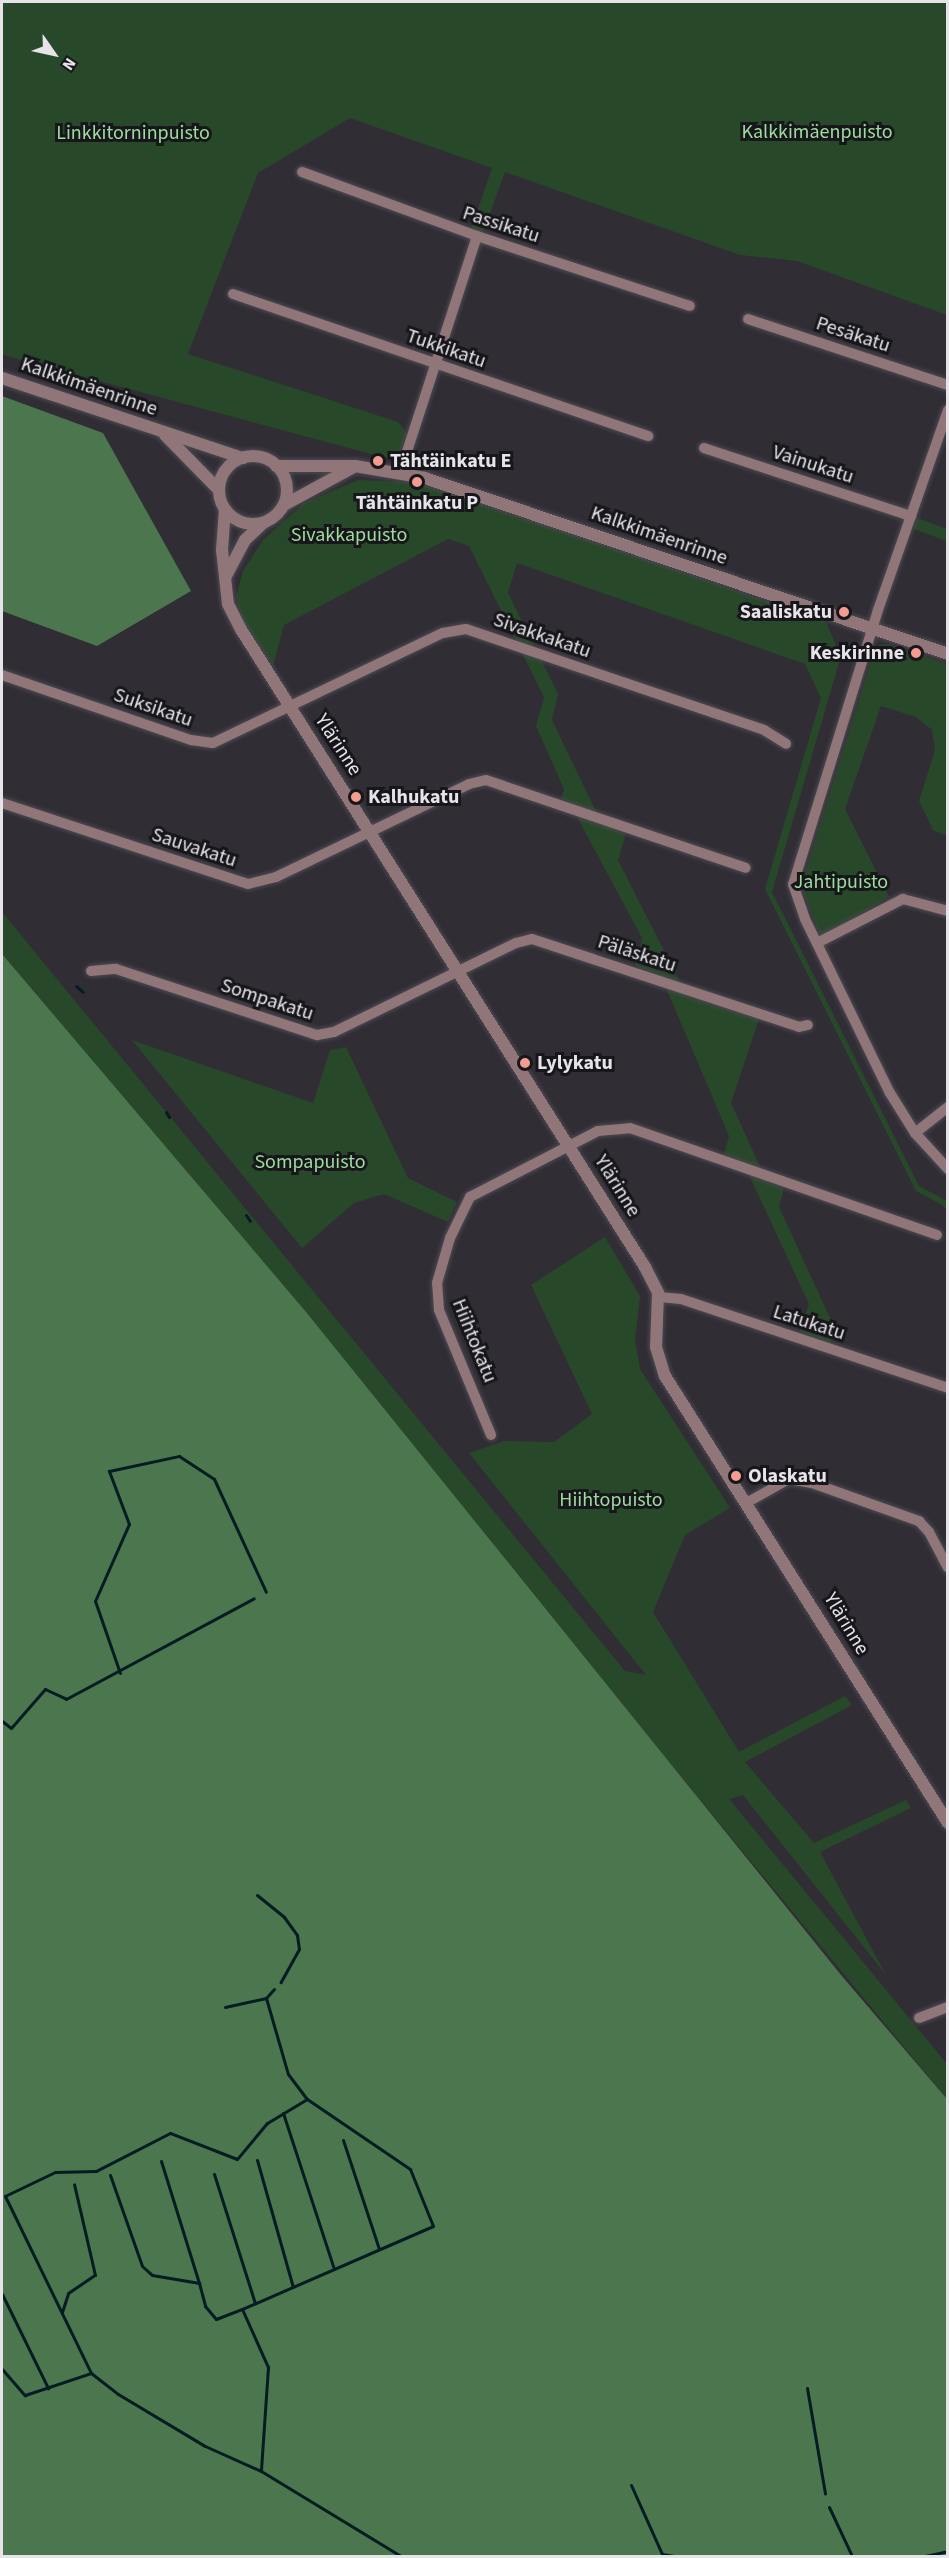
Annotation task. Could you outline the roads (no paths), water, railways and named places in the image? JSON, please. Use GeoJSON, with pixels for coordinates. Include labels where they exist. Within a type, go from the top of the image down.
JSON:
{"type":"FeatureCollection","features":[{"type":"Feature","properties":{"kind":"street","name":"Passikatu"},"geometry":{"type":"LineString","coordinates":[[302,172],[477,236],[690,306]]}},
{"type":"Feature","properties":{"kind":"street"},"geometry":{"type":"LineString","coordinates":[[400,473],[433,364],[477,236]]}},
{"type":"Feature","properties":{"kind":"street","name":"Tukkikatu"},"geometry":{"type":"LineString","coordinates":[[233,294],[648,436]]}},
{"type":"Feature","properties":{"kind":"street","name":"Pesäkatu"},"geometry":{"type":"LineString","coordinates":[[748,319],[948,385]]}},
{"type":"Feature","properties":{"kind":"street","name":"Kalkkimäenrinne"},"geometry":{"type":"LineString","coordinates":[[2,378],[164,434],[243,458]]}},
{"type":"Feature","properties":{"kind":"street"},"geometry":{"type":"LineString","coordinates":[[948,410],[873,629],[794,876],[797,900],[890,1093],[915,1133],[948,1169]]}},
{"type":"Feature","properties":{"kind":"street","name":"Kalkkimäenrinne"},"geometry":{"type":"LineString","coordinates":[[164,434],[219,489]]}},
{"type":"Feature","properties":{"kind":"street","name":"Vainukatu"},"geometry":{"type":"LineString","coordinates":[[704,448],[911,516]]}},
{"type":"Feature","properties":{"kind":"street"},"geometry":{"type":"LineString","coordinates":[[262,523],[242,522],[225,510],[219,489],[226,470],[243,458],[258,457],[276,466],[286,484],[284,505]]}},
{"type":"Feature","properties":{"kind":"street","name":"Kalkkimäenrinne"},"geometry":{"type":"LineString","coordinates":[[276,466],[355,466],[444,483],[948,654]]}},
{"type":"Feature","properties":{"kind":"street"},"geometry":{"type":"LineString","coordinates":[[225,577],[245,540],[262,523],[284,505],[355,466]]}},
{"type":"Feature","properties":{"kind":"street","name":"Ylärinne"},"geometry":{"type":"LineString","coordinates":[[225,510],[222,550],[228,604],[236,620],[645,1267],[658,1297],[656,1347],[665,1376],[748,1502],[948,1823]]}},
{"type":"Feature","properties":{"kind":"street","name":"Sivakkakatu"},"geometry":{"type":"LineString","coordinates":[[291,707],[443,633],[466,629],[764,730],[786,744]]}},
{"type":"Feature","properties":{"kind":"street","name":"Suksikatu"},"geometry":{"type":"LineString","coordinates":[[2,675],[207,743],[291,707]]}},
{"type":"Feature","properties":{"kind":"street"},"geometry":{"type":"LineString","coordinates":[[370,831],[469,784],[486,780],[746,868]]}},
{"type":"Feature","properties":{"kind":"street","name":"Sauvakatu"},"geometry":{"type":"LineString","coordinates":[[2,803],[248,884],[276,877],[370,831]]}},
{"type":"Feature","properties":{"kind":"street"},"geometry":{"type":"LineString","coordinates":[[817,943],[903,899],[948,910]]}},
{"type":"Feature","properties":{"kind":"street","name":"Päläskatu"},"geometry":{"type":"LineString","coordinates":[[458,971],[531,939],[788,1023],[808,1025]]}},
{"type":"Feature","properties":{"kind":"street","name":"Sompakatu"},"geometry":{"type":"LineString","coordinates":[[91,971],[116,969],[317,1035],[340,1029],[458,971]]}},
{"type":"Feature","properties":{"kind":"street"},"geometry":{"type":"LineString","coordinates":[[915,1133],[948,1107]]}},
{"type":"Feature","properties":{"kind":"street"},"geometry":{"type":"LineString","coordinates":[[568,1146],[598,1131],[623,1126],[938,1235]]}},
{"type":"Feature","properties":{"kind":"street","name":"Hiihtokatu"},"geometry":{"type":"LineString","coordinates":[[491,1434],[439,1310],[440,1271],[452,1233],[470,1197],[568,1146]]}},
{"type":"Feature","properties":{"kind":"street","name":"Latukatu"},"geometry":{"type":"LineString","coordinates":[[658,1297],[681,1299],[948,1388]]}},
{"type":"Feature","properties":{"kind":"street"},"geometry":{"type":"LineString","coordinates":[[748,1502],[789,1479],[812,1483],[919,1521],[929,1532],[948,1567]]}},
{"type":"Feature","properties":{"kind":"street"},"geometry":{"type":"LineString","coordinates":[[919,2018],[948,2007]]}},
{"type":"Feature","properties":{"kind":"waterway"},"geometry":{"type":"LineString","coordinates":[[76,986],[83,992]]}},
{"type":"Feature","properties":{"kind":"waterway"},"geometry":{"type":"LineString","coordinates":[[166,1112],[169,1117]]}},
{"type":"Feature","properties":{"kind":"waterway"},"geometry":{"type":"LineString","coordinates":[[246,1215],[250,1221]]}},
{"type":"Feature","properties":{"kind":"waterway"},"geometry":{"type":"LineString","coordinates":[[120,1673],[95,1601],[129,1524],[109,1471],[179,1456],[214,1479],[266,1592]]}},
{"type":"Feature","properties":{"kind":"waterway"},"geometry":{"type":"LineString","coordinates":[[2,1721],[11,1728],[45,1689],[66,1699],[254,1598]]}},
{"type":"Feature","properties":{"kind":"waterway"},"geometry":{"type":"LineString","coordinates":[[257,1895],[284,1917],[297,1935],[299,1949],[281,1982]]}},
{"type":"Feature","properties":{"kind":"waterway"},"geometry":{"type":"LineString","coordinates":[[266,1998],[274,1989]]}},
{"type":"Feature","properties":{"kind":"waterway"},"geometry":{"type":"LineString","coordinates":[[225,2007],[266,1998],[288,2074],[307,2099],[410,2169],[433,2226],[242,2309],[268,2367],[261,2471]]}},
{"type":"Feature","properties":{"kind":"waterway"},"geometry":{"type":"LineString","coordinates":[[307,2099],[267,2123],[237,2159],[170,2133],[96,2171],[55,2172],[5,2196],[91,2373],[118,2394],[205,2446],[261,2471],[401,2556]]}},
{"type":"Feature","properties":{"kind":"waterway"},"geometry":{"type":"LineString","coordinates":[[283,2113],[334,2269]]}},
{"type":"Feature","properties":{"kind":"waterway"},"geometry":{"type":"LineString","coordinates":[[343,2140],[379,2249]]}},
{"type":"Feature","properties":{"kind":"waterway"},"geometry":{"type":"LineString","coordinates":[[257,2160],[293,2287]]}},
{"type":"Feature","properties":{"kind":"waterway"},"geometry":{"type":"LineString","coordinates":[[161,2161],[199,2283]]}},
{"type":"Feature","properties":{"kind":"waterway"},"geometry":{"type":"LineString","coordinates":[[214,2174],[255,2303]]}},
{"type":"Feature","properties":{"kind":"waterway"},"geometry":{"type":"LineString","coordinates":[[110,2175],[142,2266],[152,2275],[199,2283],[205,2306],[216,2319],[242,2309]]}},
{"type":"Feature","properties":{"kind":"waterway"},"geometry":{"type":"LineString","coordinates":[[62,2312],[68,2293],[95,2275],[74,2184]]}},
{"type":"Feature","properties":{"kind":"waterway"},"geometry":{"type":"LineString","coordinates":[[2,2294],[48,2388]]}},
{"type":"Feature","properties":{"kind":"waterway"},"geometry":{"type":"LineString","coordinates":[[2,2369],[25,2395],[91,2373]]}},
{"type":"Feature","properties":{"kind":"waterway"},"geometry":{"type":"LineString","coordinates":[[807,2388],[825,2493]]}},
{"type":"Feature","properties":{"kind":"waterway"},"geometry":{"type":"LineString","coordinates":[[631,2485],[662,2554],[674,2556]]}},
{"type":"Feature","properties":{"kind":"waterway"},"geometry":{"type":"LineString","coordinates":[[829,2507],[852,2556]]}},
{"type":"Feature","properties":{"kind":"waterway"},"geometry":{"type":"LineString","coordinates":[[925,2556],[948,2551]]}},
{"type":"Feature","properties":{"kind":"place","name":"Tähtäinkatu E"},"geometry":{"type":"Point","coordinates":[378,461]}},
{"type":"Feature","properties":{"kind":"place","name":"Tähtäinkatu P"},"geometry":{"type":"Point","coordinates":[417,482]}},
{"type":"Feature","properties":{"kind":"place","name":"Saaliskatu"},"geometry":{"type":"Point","coordinates":[844,612]}},
{"type":"Feature","properties":{"kind":"place","name":"Keskirinne"},"geometry":{"type":"Point","coordinates":[916,653]}},
{"type":"Feature","properties":{"kind":"place","name":"Kalhukatu"},"geometry":{"type":"Point","coordinates":[356,797]}},
{"type":"Feature","properties":{"kind":"place","name":"Lylykatu"},"geometry":{"type":"Point","coordinates":[525,1063]}},
{"type":"Feature","properties":{"kind":"place","name":"Olaskatu"},"geometry":{"type":"Point","coordinates":[736,1476]}},
{"type":"Feature","properties":{"kind":"park label","name":"Kalkkimäenpuisto"},"geometry":{"type":"Point","coordinates":[817,132]}},
{"type":"Feature","properties":{"kind":"park label","name":"Linkkitorninpuisto"},"geometry":{"type":"Point","coordinates":[133,133]}},
{"type":"Feature","properties":{"kind":"park label","name":"Sivakkapuisto"},"geometry":{"type":"Point","coordinates":[349,535]}},
{"type":"Feature","properties":{"kind":"park label","name":"Jahtipuisto"},"geometry":{"type":"Point","coordinates":[841,882]}},
{"type":"Feature","properties":{"kind":"park label","name":"Sompapuisto"},"geometry":{"type":"Point","coordinates":[310,1162]}},
{"type":"Feature","properties":{"kind":"park label","name":"Hiihtopuisto"},"geometry":{"type":"Point","coordinates":[611,1500]}}]}
